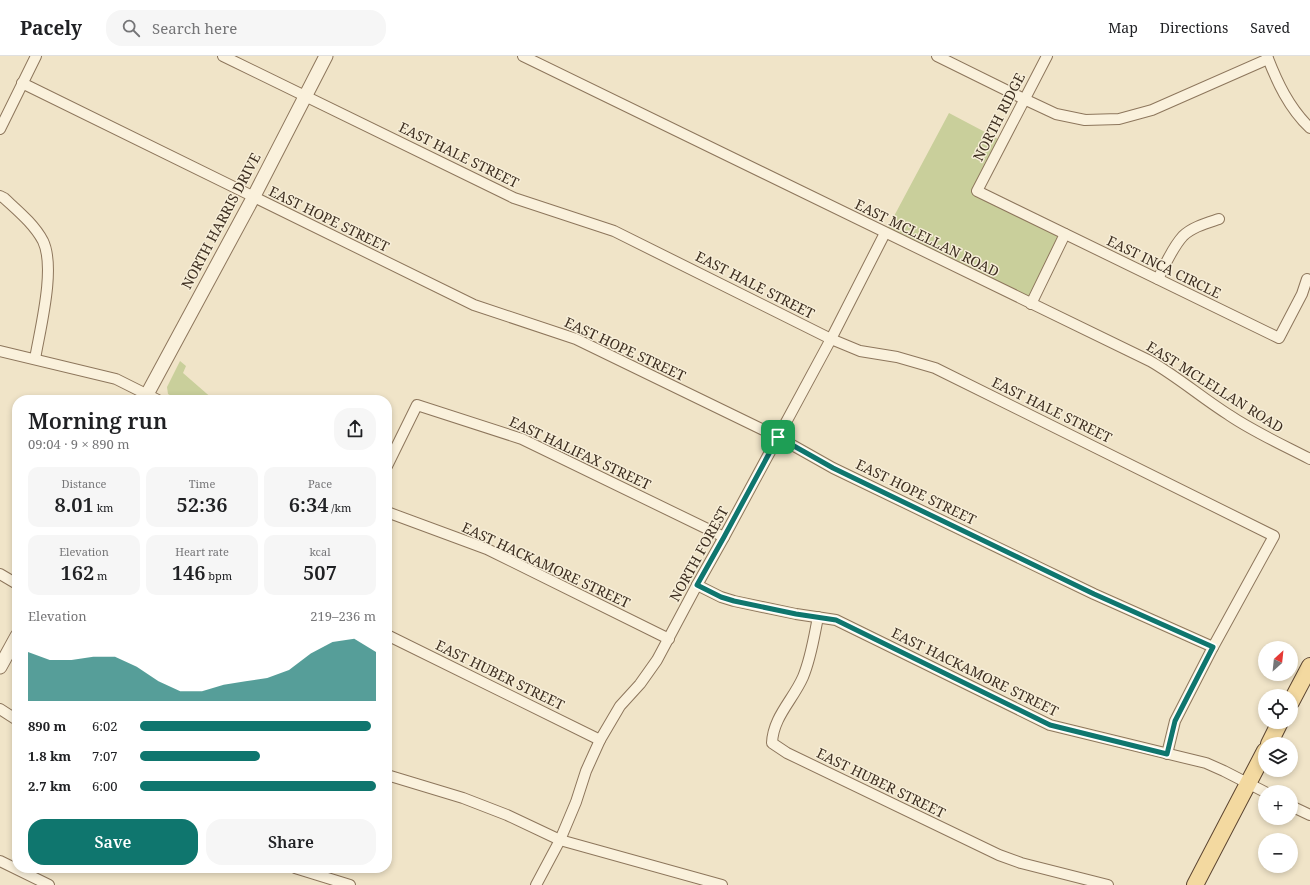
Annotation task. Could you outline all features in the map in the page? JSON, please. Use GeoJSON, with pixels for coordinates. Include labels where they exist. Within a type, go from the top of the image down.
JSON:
{"type":"FeatureCollection","features":[{"type":"Feature","properties":{"kind":"main road"},"geometry":{"type":"LineString","coordinates":[[1298,689],[1310,666]]}},
{"type":"Feature","properties":{"kind":"main road"},"geometry":{"type":"LineString","coordinates":[[1195,885],[1258,765]]}},
{"type":"Feature","properties":{"kind":"street"},"geometry":{"type":"LineString","coordinates":[[0,129],[36,56]]}},
{"type":"Feature","properties":{"kind":"street","name":"EAST HALE STREET"},"geometry":{"type":"LineString","coordinates":[[223,56],[514,198],[614,231],[832,339],[860,351],[897,357],[936,368],[1274,536],[1213,647]]}},
{"type":"Feature","properties":{"kind":"street","name":"NORTH HARRIS DRIVE"},"geometry":{"type":"LineString","coordinates":[[152,395],[304,96],[326,56]]}},
{"type":"Feature","properties":{"kind":"street","name":"EAST MCLELLAN ROAD"},"geometry":{"type":"LineString","coordinates":[[523,56],[1150,361],[1167,371],[1229,416],[1310,459]]}},
{"type":"Feature","properties":{"kind":"street"},"geometry":{"type":"LineString","coordinates":[[937,56],[1056,114],[1085,120],[1119,119],[1152,110],[1267,58],[1288,102],[1310,128]]}},
{"type":"Feature","properties":{"kind":"street","name":"NORTH RIDGE"},"geometry":{"type":"LineString","coordinates":[[977,191],[1047,56]]}},
{"type":"Feature","properties":{"kind":"street","name":"EAST HOPE STREET"},"geometry":{"type":"LineString","coordinates":[[22,83],[253,198],[474,305],[576,339],[778,437],[833,468],[1087,591],[1213,647]]}},
{"type":"Feature","properties":{"kind":"street","name":"EAST INCA CIRCLE"},"geometry":{"type":"LineString","coordinates":[[977,191],[1279,338],[1302,294],[1308,279]]}},
{"type":"Feature","properties":{"kind":"street"},"geometry":{"type":"LineString","coordinates":[[0,196],[4,198],[28,222],[43,242],[48,264],[46,294],[35,359]]}},
{"type":"Feature","properties":{"kind":"street"},"geometry":{"type":"LineString","coordinates":[[1158,279],[1172,253],[1184,236],[1199,226],[1219,219]]}},
{"type":"Feature","properties":{"kind":"street","name":"NORTH FOREST"},"geometry":{"type":"LineString","coordinates":[[536,885],[560,840],[576,802],[586,771],[600,740],[620,706],[640,684],[657,660],[669,639],[832,339],[886,233]]}},
{"type":"Feature","properties":{"kind":"street"},"geometry":{"type":"LineString","coordinates":[[1031,304],[1065,234]]}},
{"type":"Feature","properties":{"kind":"street"},"geometry":{"type":"LineString","coordinates":[[0,351],[116,379],[145,395]]}},
{"type":"Feature","properties":{"kind":"street","name":"EAST HALIFAX STREET"},"geometry":{"type":"LineString","coordinates":[[392,456],[417,405],[522,439],[724,537]]}},
{"type":"Feature","properties":{"kind":"street","name":"EAST HACKAMORE STREET"},"geometry":{"type":"LineString","coordinates":[[392,514],[487,549],[669,639]]}},
{"type":"Feature","properties":{"kind":"street"},"geometry":{"type":"LineString","coordinates":[[0,574],[12,581]]}},
{"type":"Feature","properties":{"kind":"street","name":"EAST HACKAMORE STREET"},"geometry":{"type":"LineString","coordinates":[[697,585],[721,597],[734,601],[836,620],[849,625],[1050,725],[1216,767],[1258,789]]}},
{"type":"Feature","properties":{"kind":"street","name":"EAST HUBER STREET"},"geometry":{"type":"LineString","coordinates":[[818,617],[813,645],[802,678],[776,723],[772,736],[772,743],[787,753],[999,855],[1021,863],[1108,885]]}},
{"type":"Feature","properties":{"kind":"street","name":"EAST HUBER STREET"},"geometry":{"type":"LineString","coordinates":[[392,637],[600,740]]}},
{"type":"Feature","properties":{"kind":"street"},"geometry":{"type":"LineString","coordinates":[[0,667],[12,645]]}},
{"type":"Feature","properties":{"kind":"street"},"geometry":{"type":"LineString","coordinates":[[1167,754],[1175,721],[1213,647]]}},
{"type":"Feature","properties":{"kind":"street"},"geometry":{"type":"LineString","coordinates":[[0,710],[12,717]]}},
{"type":"Feature","properties":{"kind":"street"},"geometry":{"type":"LineString","coordinates":[[392,777],[463,798],[507,815],[560,840],[722,885]]}},
{"type":"Feature","properties":{"kind":"street"},"geometry":{"type":"LineString","coordinates":[[1298,809],[1310,815]]}},
{"type":"Feature","properties":{"kind":"street"},"geometry":{"type":"LineString","coordinates":[[0,861],[12,867]]}},
{"type":"Feature","properties":{"kind":"street"},"geometry":{"type":"LineString","coordinates":[[24,873],[49,885]]}},
{"type":"Feature","properties":{"kind":"street"},"geometry":{"type":"LineString","coordinates":[[310,873],[350,885]]}},
{"type":"Feature","properties":{"kind":"green space"},"geometry":{"type":"Polygon","coordinates":[[[949,113],[1002,141],[977,191],[1065,234],[1031,304],[885,233],[949,113]]]}},
{"type":"Feature","properties":{"kind":"green space"},"geometry":{"type":"Polygon","coordinates":[[[180,361],[186,366],[183,373],[208,395],[170,395],[168,394],[167,387],[180,361]]]}},
{"type":"Feature","properties":{"kind":"route"},"geometry":{"type":"LineString","coordinates":[[778,437],[833,468],[1094,594],[1213,647],[1175,721],[1167,754],[1067,730],[1037,720],[849,625],[836,620],[796,614],[734,601],[721,597],[697,585],[778,437]]}}]}
